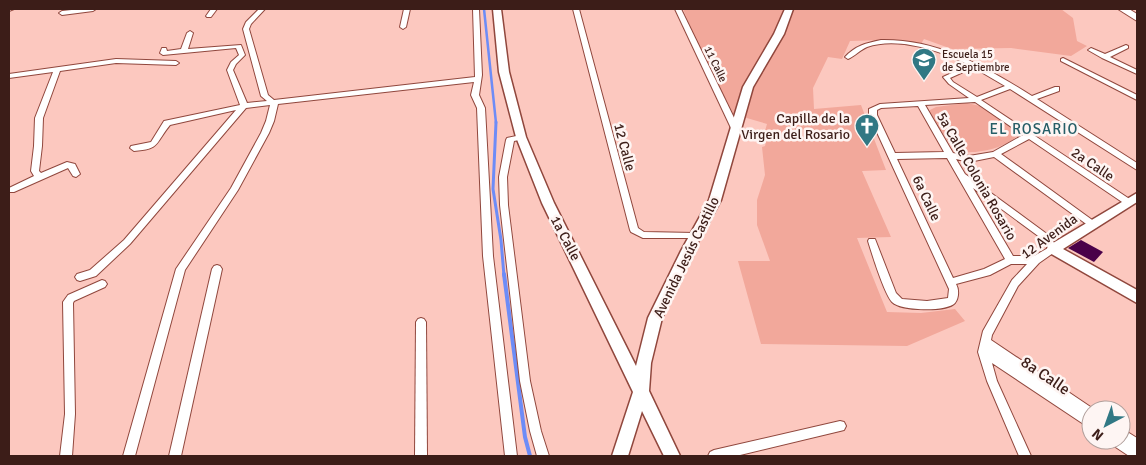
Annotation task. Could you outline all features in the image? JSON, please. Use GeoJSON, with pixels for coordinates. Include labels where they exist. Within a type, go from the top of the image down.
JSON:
{"type":"FeatureCollection","features":[{"type":"Feature","properties":{"kind":"main road"},"geometry":{"type":"LineString","coordinates":[[1123,9],[1137,18]]}},
{"type":"Feature","properties":{"kind":"main road"},"geometry":{"type":"LineString","coordinates":[[1130,9],[1137,13]]}},
{"type":"Feature","properties":{"kind":"street"},"geometry":{"type":"LineString","coordinates":[[62,13],[93,9]]}},
{"type":"Feature","properties":{"kind":"street"},"geometry":{"type":"LineString","coordinates":[[209,16],[214,9]]}},
{"type":"Feature","properties":{"kind":"street"},"geometry":{"type":"LineString","coordinates":[[262,9],[248,23],[246,29],[265,96],[274,104]]}},
{"type":"Feature","properties":{"kind":"street"},"geometry":{"type":"LineString","coordinates":[[404,27],[407,9]]}},
{"type":"Feature","properties":{"kind":"street"},"geometry":{"type":"LineString","coordinates":[[476,9],[480,74],[475,95],[481,108],[488,256],[511,456]]}},
{"type":"Feature","properties":{"kind":"street","name":"1a Calle"},"geometry":{"type":"LineString","coordinates":[[497,9],[504,72],[521,137],[548,203],[573,250],[672,456]]}},
{"type":"Feature","properties":{"kind":"street","name":"12 Calle"},"geometry":{"type":"LineString","coordinates":[[576,9],[603,120],[634,230],[643,235],[695,236]]}},
{"type":"Feature","properties":{"kind":"street","name":"11 Calle"},"geometry":{"type":"LineString","coordinates":[[678,9],[735,128]]}},
{"type":"Feature","properties":{"kind":"street","name":"Avenida Jesús Castillo"},"geometry":{"type":"LineString","coordinates":[[620,456],[640,392],[644,363],[655,318],[718,192],[748,86],[779,34],[789,9]]}},
{"type":"Feature","properties":{"kind":"street"},"geometry":{"type":"LineString","coordinates":[[184,50],[190,33]]}},
{"type":"Feature","properties":{"kind":"street"},"geometry":{"type":"LineString","coordinates":[[848,57],[860,46],[870,43],[899,43],[938,50],[987,72],[1137,167]]}},
{"type":"Feature","properties":{"kind":"street"},"geometry":{"type":"LineString","coordinates":[[164,49],[163,52],[240,46],[242,55],[233,63],[230,70],[244,106]]}},
{"type":"Feature","properties":{"kind":"street"},"geometry":{"type":"LineString","coordinates":[[1104,57],[1126,47]]}},
{"type":"Feature","properties":{"kind":"street"},"geometry":{"type":"LineString","coordinates":[[1091,50],[1137,72]]}},
{"type":"Feature","properties":{"kind":"street"},"geometry":{"type":"LineString","coordinates":[[1063,60],[1137,98]]}},
{"type":"Feature","properties":{"kind":"street"},"geometry":{"type":"LineString","coordinates":[[9,76],[116,61],[176,63]]}},
{"type":"Feature","properties":{"kind":"street","name":"2a Calle"},"geometry":{"type":"LineString","coordinates":[[976,67],[969,67],[946,77],[951,83],[1028,136],[1132,200]]}},
{"type":"Feature","properties":{"kind":"street"},"geometry":{"type":"LineString","coordinates":[[39,177],[35,171],[39,118],[57,69]]}},
{"type":"Feature","properties":{"kind":"street"},"geometry":{"type":"LineString","coordinates":[[134,148],[152,146],[169,122],[244,106],[478,79]]}},
{"type":"Feature","properties":{"kind":"street"},"geometry":{"type":"LineString","coordinates":[[921,105],[976,100],[1010,86]]}},
{"type":"Feature","properties":{"kind":"street"},"geometry":{"type":"LineString","coordinates":[[1031,99],[1058,88]]}},
{"type":"Feature","properties":{"kind":"street"},"geometry":{"type":"LineString","coordinates":[[129,456],[181,269],[234,190],[265,133],[274,104]]}},
{"type":"Feature","properties":{"kind":"street","name":"6a Calle"},"geometry":{"type":"LineString","coordinates":[[872,241],[892,294],[898,301],[907,304],[945,303],[952,300],[954,289],[873,115],[874,107],[921,105]]}},
{"type":"Feature","properties":{"kind":"street","name":"5a Calle Colonia Rosario"},"geometry":{"type":"LineString","coordinates":[[921,105],[1010,260]]}},
{"type":"Feature","properties":{"kind":"street"},"geometry":{"type":"LineString","coordinates":[[80,277],[93,273],[127,242],[244,106]]}},
{"type":"Feature","properties":{"kind":"street"},"geometry":{"type":"LineString","coordinates":[[892,156],[948,155],[969,159],[995,154],[1028,136]]}},
{"type":"Feature","properties":{"kind":"street"},"geometry":{"type":"LineString","coordinates":[[521,137],[510,140],[510,150],[503,176],[504,200],[516,320],[531,409],[543,456]]}},
{"type":"Feature","properties":{"kind":"street"},"geometry":{"type":"LineString","coordinates":[[995,154],[1092,224]]}},
{"type":"Feature","properties":{"kind":"street"},"geometry":{"type":"LineString","coordinates":[[11,190],[70,165],[76,174]]}},
{"type":"Feature","properties":{"kind":"street"},"geometry":{"type":"LineString","coordinates":[[962,176],[1048,239],[1053,249],[1137,297]]}},
{"type":"Feature","properties":{"kind":"street","name":"12 Avenida"},"geometry":{"type":"LineString","coordinates":[[984,347],[1000,309],[1015,284],[1036,260],[1132,200]]}},
{"type":"Feature","properties":{"kind":"street"},"geometry":{"type":"LineString","coordinates":[[951,282],[987,272],[1010,260],[1036,260]]}},
{"type":"Feature","properties":{"kind":"street"},"geometry":{"type":"LineString","coordinates":[[175,456],[218,269]]}},
{"type":"Feature","properties":{"kind":"street"},"geometry":{"type":"LineString","coordinates":[[66,456],[70,414],[68,302],[71,298],[102,284]]}},
{"type":"Feature","properties":{"kind":"street"},"geometry":{"type":"LineString","coordinates":[[420,456],[421,322]]}},
{"type":"Feature","properties":{"kind":"street"},"geometry":{"type":"LineString","coordinates":[[984,347],[992,381],[1025,456]]}},
{"type":"Feature","properties":{"kind":"street","name":"8a Calle"},"geometry":{"type":"LineString","coordinates":[[984,347],[1081,407]]}},
{"type":"Feature","properties":{"kind":"street","name":"8a Calle"},"geometry":{"type":"LineString","coordinates":[[984,347],[1081,417]]}},
{"type":"Feature","properties":{"kind":"street"},"geometry":{"type":"LineString","coordinates":[[714,456],[840,426]]}},
{"type":"Feature","properties":{"kind":"shaded area"},"geometry":{"type":"Polygon","coordinates":[[[683,9],[1061,9],[1073,18],[1077,41],[1087,46],[1071,56],[1011,48],[952,49],[924,39],[921,44],[885,40],[850,41],[842,59],[828,57],[813,88],[814,109],[861,105],[886,170],[862,171],[891,237],[857,238],[887,312],[921,313],[955,309],[965,321],[907,346],[761,344],[738,261],[770,261],[757,225],[757,200],[765,175],[762,147],[765,146],[766,142],[763,138],[767,124],[733,114],[696,41],[683,9]]]}},
{"type":"Feature","properties":{"kind":"shaded area"},"geometry":{"type":"Polygon","coordinates":[[[967,103],[980,106],[1011,126],[1015,130],[1016,137],[1003,145],[978,152],[954,150],[929,113],[930,110],[936,107],[967,103]]]}},
{"type":"Feature","properties":{"kind":"building"},"geometry":{"type":"Polygon","coordinates":[[[1081,240],[1103,252],[1094,262],[1068,248],[1081,240]]]}},
{"type":"Feature","properties":{"kind":"waterway"},"geometry":{"type":"LineString","coordinates":[[484,9],[496,123]]}},
{"type":"Feature","properties":{"kind":"waterway"},"geometry":{"type":"LineString","coordinates":[[496,123],[493,189],[501,240],[504,276]]}},
{"type":"Feature","properties":{"kind":"waterway"},"geometry":{"type":"LineString","coordinates":[[504,274],[525,437],[530,456]]}},
{"type":"Feature","properties":{"kind":"place","name":"Escuela 15 de Septiembre"},"geometry":{"type":"Point","coordinates":[924,81]}},
{"type":"Feature","properties":{"kind":"place","name":"Capilla de la Virgen del Rosario"},"geometry":{"type":"Point","coordinates":[867,147]}},
{"type":"Feature","properties":{"kind":"district","name":"EL ROSARIO"},"geometry":{"type":"Point","coordinates":[1034,129]}}]}
